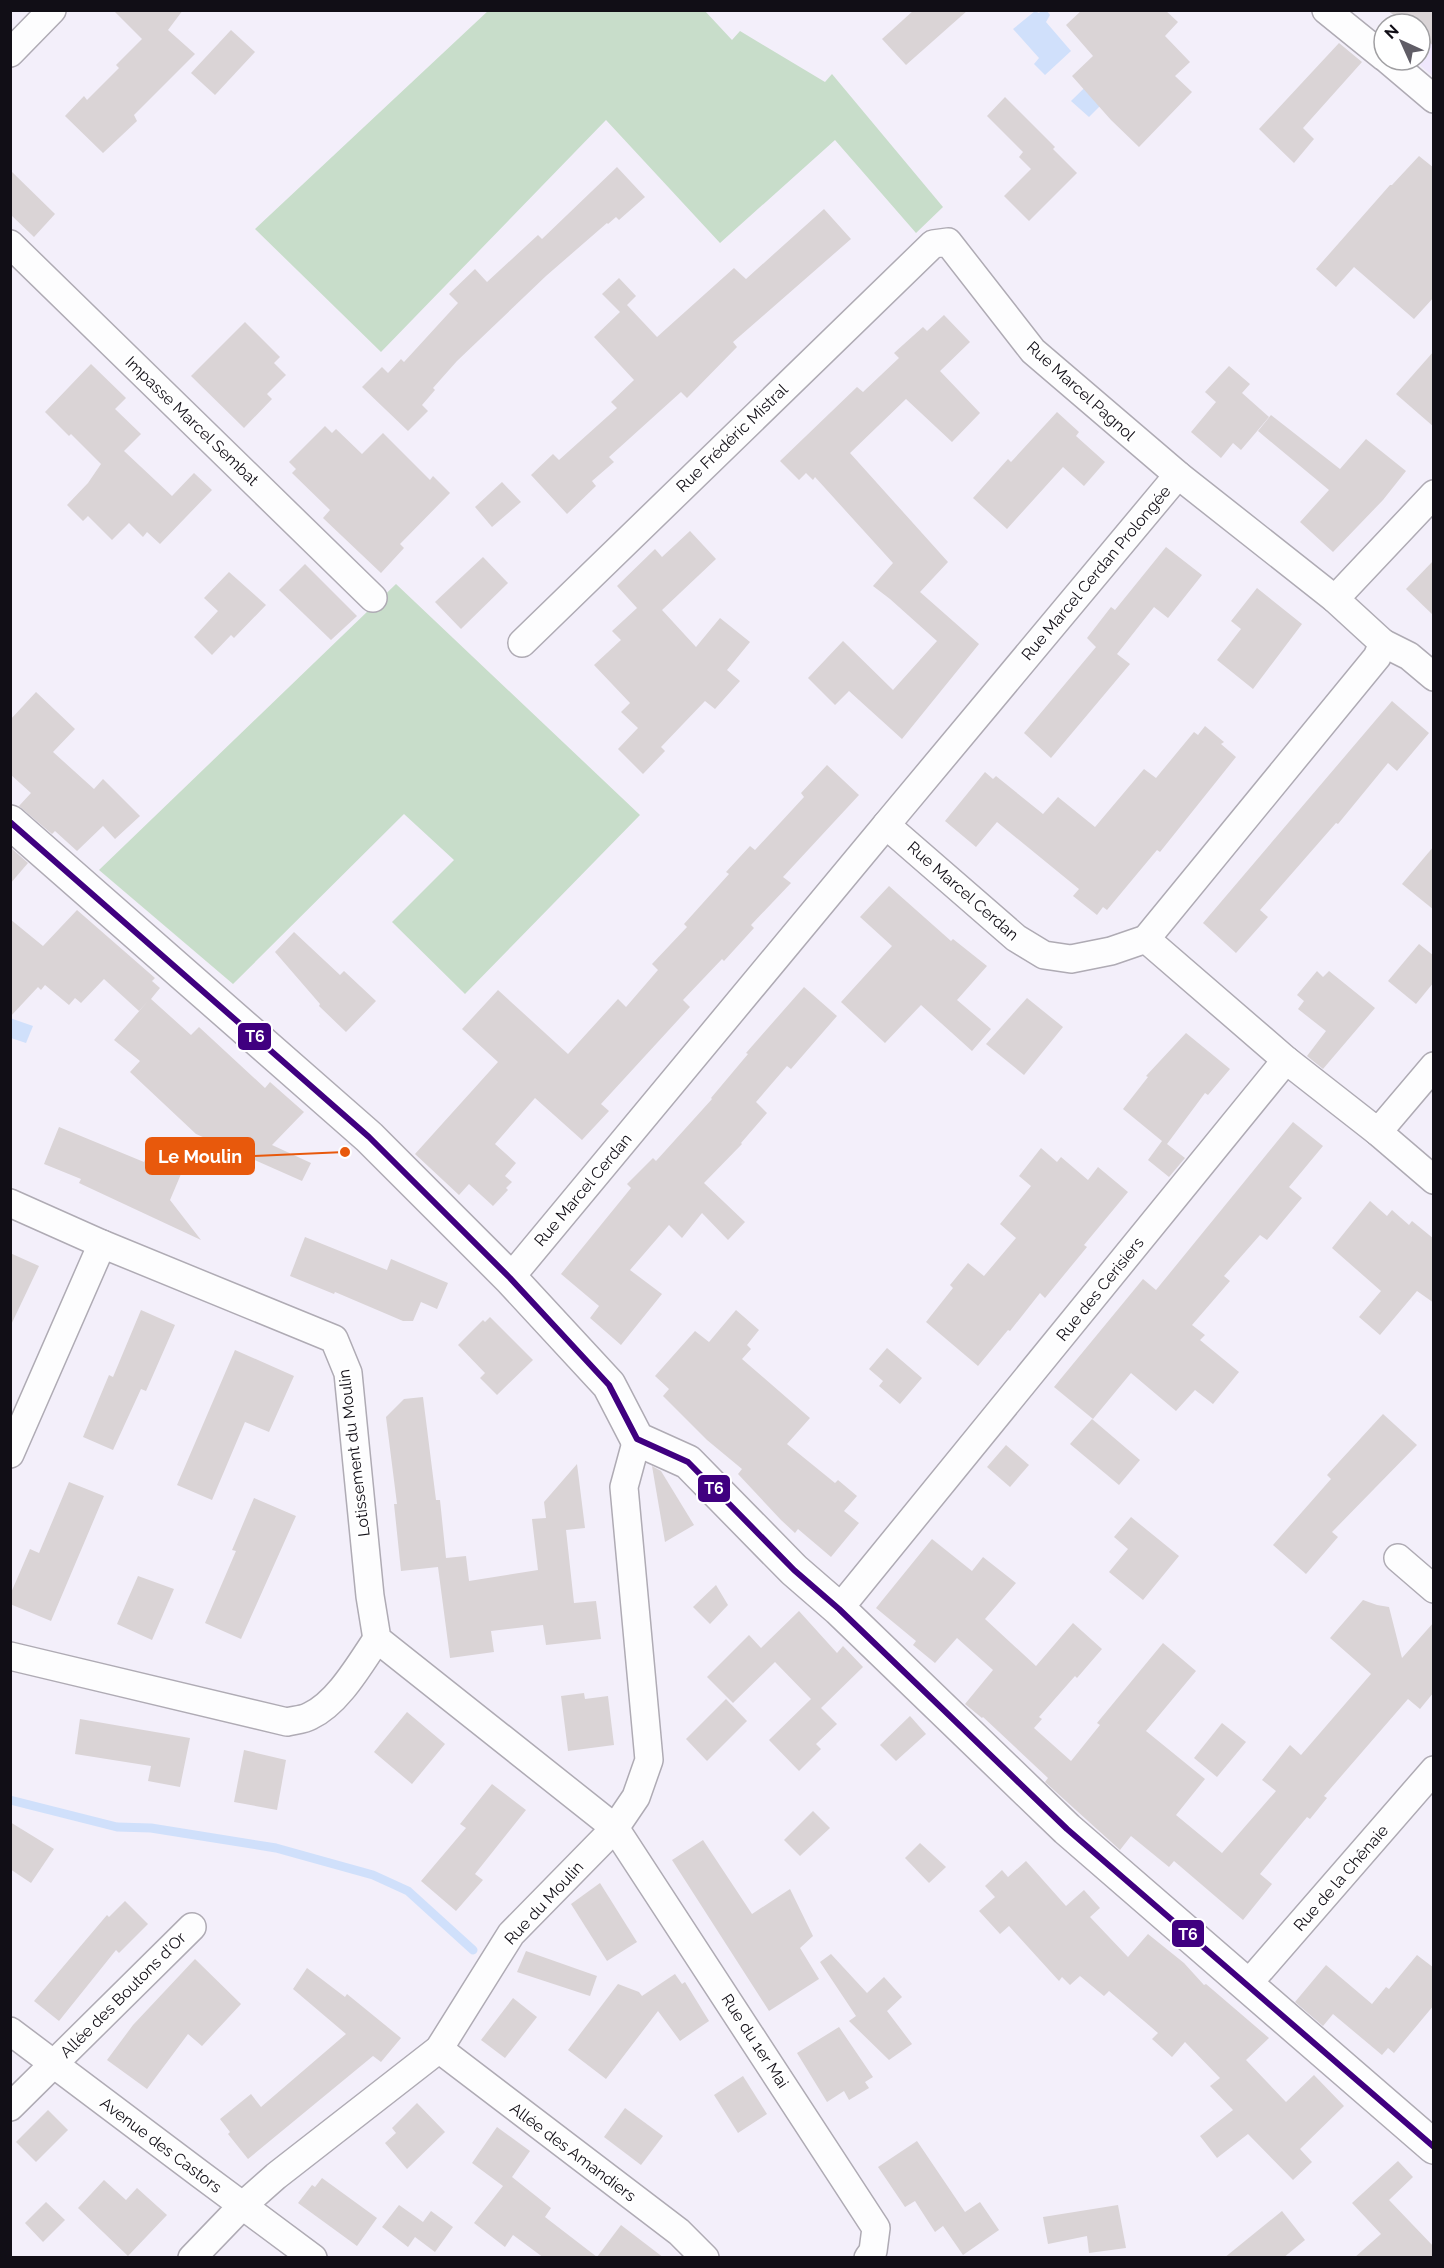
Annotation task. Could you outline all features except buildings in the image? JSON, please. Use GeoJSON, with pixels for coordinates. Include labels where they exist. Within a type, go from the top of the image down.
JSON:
{"type":"FeatureCollection","features":[{"type":"Feature","properties":{"kind":"street"},"geometry":{"type":"LineString","coordinates":[[10,54],[52,10]]}},
{"type":"Feature","properties":{"kind":"street"},"geometry":{"type":"LineString","coordinates":[[1326,10],[1372,47]]}},
{"type":"Feature","properties":{"kind":"street"},"geometry":{"type":"LineString","coordinates":[[1402,72],[1434,99]]}},
{"type":"Feature","properties":{"kind":"street","name":"Rue Marcel Pagnol"},"geometry":{"type":"LineString","coordinates":[[948,242],[1033,351],[1178,475]]}},
{"type":"Feature","properties":{"kind":"street","name":"Rue Frédéric Mistral"},"geometry":{"type":"LineString","coordinates":[[522,643],[933,244],[948,242]]}},
{"type":"Feature","properties":{"kind":"street","name":"Impasse Marcel Sembat"},"geometry":{"type":"LineString","coordinates":[[10,244],[373,598]]}},
{"type":"Feature","properties":{"kind":"street","name":"Rue Marcel Cerdan Prolongée"},"geometry":{"type":"LineString","coordinates":[[886,825],[1178,475],[1335,599]]}},
{"type":"Feature","properties":{"kind":"street"},"geometry":{"type":"LineString","coordinates":[[1434,494],[1335,599],[1383,643],[1409,656],[1434,677]]}},
{"type":"Feature","properties":{"kind":"street"},"geometry":{"type":"LineString","coordinates":[[1383,643],[1369,669],[1146,939],[1286,1060],[1378,1132],[1434,1180]]}},
{"type":"Feature","properties":{"kind":"street"},"geometry":{"type":"LineString","coordinates":[[10,822],[369,1137],[510,1278],[609,1385],[638,1439],[687,1462],[794,1570],[839,1609],[1067,1829],[1434,2147]]}},
{"type":"Feature","properties":{"kind":"street","name":"Rue Marcel Cerdan"},"geometry":{"type":"LineString","coordinates":[[510,1278],[886,825],[1016,938],[1044,955],[1071,959],[1111,951],[1146,939]]}},
{"type":"Feature","properties":{"kind":"street","name":"Rue des Cerisiers"},"geometry":{"type":"LineString","coordinates":[[839,1609],[1286,1060]]}},
{"type":"Feature","properties":{"kind":"street"},"geometry":{"type":"LineString","coordinates":[[1378,1132],[1434,1066]]}},
{"type":"Feature","properties":{"kind":"street","name":"Lotissement du Moulin"},"geometry":{"type":"LineString","coordinates":[[10,1203],[102,1244],[334,1340],[348,1373],[370,1596],[377,1639]]}},
{"type":"Feature","properties":{"kind":"street"},"geometry":{"type":"LineString","coordinates":[[10,1454],[102,1244]]}},
{"type":"Feature","properties":{"kind":"street","name":"Rue du Moulin"},"geometry":{"type":"LineString","coordinates":[[192,2258],[242,2206],[276,2176],[439,2049],[511,1934],[615,1828],[636,1797],[649,1760],[624,1487],[638,1439]]}},
{"type":"Feature","properties":{"kind":"street"},"geometry":{"type":"LineString","coordinates":[[1398,1558],[1434,1588]]}},
{"type":"Feature","properties":{"kind":"street"},"geometry":{"type":"LineString","coordinates":[[10,1656],[287,1722],[310,1716],[326,1704],[344,1686],[377,1639],[615,1828]]}},
{"type":"Feature","properties":{"kind":"street","name":"Rue de la Chênaie"},"geometry":{"type":"LineString","coordinates":[[1247,1985],[1434,1770]]}},
{"type":"Feature","properties":{"kind":"street","name":"Rue du 1er Mai"},"geometry":{"type":"LineString","coordinates":[[615,1828],[876,2228],[873,2251],[868,2258]]}},
{"type":"Feature","properties":{"kind":"street","name":"Allée des Boutons d'Or"},"geometry":{"type":"LineString","coordinates":[[10,2107],[192,1927]]}},
{"type":"Feature","properties":{"kind":"street","name":"Avenue des Castors"},"geometry":{"type":"LineString","coordinates":[[10,2031],[313,2258]]}},
{"type":"Feature","properties":{"kind":"street","name":"Allée des Amandiers"},"geometry":{"type":"LineString","coordinates":[[439,2049],[680,2232],[705,2258]]}},
{"type":"Feature","properties":{"kind":"shaded area"},"geometry":{"type":"Polygon","coordinates":[[[1433,11],[1433,76],[1428,72],[1432,72],[1432,12],[1411,12],[1433,11]]]}},
{"type":"Feature","properties":{"kind":"green space"},"geometry":{"type":"Polygon","coordinates":[[[489,10],[705,11],[732,40],[740,31],[825,82],[832,74],[943,207],[916,233],[835,140],[720,243],[606,120],[381,352],[255,229],[489,10]]]}},
{"type":"Feature","properties":{"kind":"green space"},"geometry":{"type":"Polygon","coordinates":[[[396,584],[640,815],[465,994],[392,922],[454,860],[404,814],[233,984],[99,870],[396,584]]]}},
{"type":"Feature","properties":{"kind":"water"},"geometry":{"type":"Polygon","coordinates":[[[1035,11],[1039,13],[1047,11],[1050,15],[1046,22],[1071,51],[1045,75],[1034,64],[1039,58],[1013,29],[1035,11]]]}},
{"type":"Feature","properties":{"kind":"water"},"geometry":{"type":"Polygon","coordinates":[[[1109,64],[1120,86],[1089,117],[1071,101],[1109,64]]]}},
{"type":"Feature","properties":{"kind":"water"},"geometry":{"type":"Polygon","coordinates":[[[10,1018],[33,1026],[26,1043],[11,1038],[10,1018]]]}},
{"type":"Feature","properties":{"kind":"waterway"},"geometry":{"type":"LineString","coordinates":[[10,1800],[117,1827],[151,1828],[276,1848],[373,1875],[408,1891],[473,1950]]}},
{"type":"Feature","properties":{"kind":"transit line","name":"T6"},"geometry":{"type":"LineString","coordinates":[[10,822],[369,1137],[510,1278],[609,1385],[637,1439],[688,1462],[794,1570],[839,1609],[1067,1829],[1434,2147]]}},
{"type":"Feature","properties":{"kind":"place","name":"Le Moulin"},"geometry":{"type":"Point","coordinates":[345,1152]}}]}
